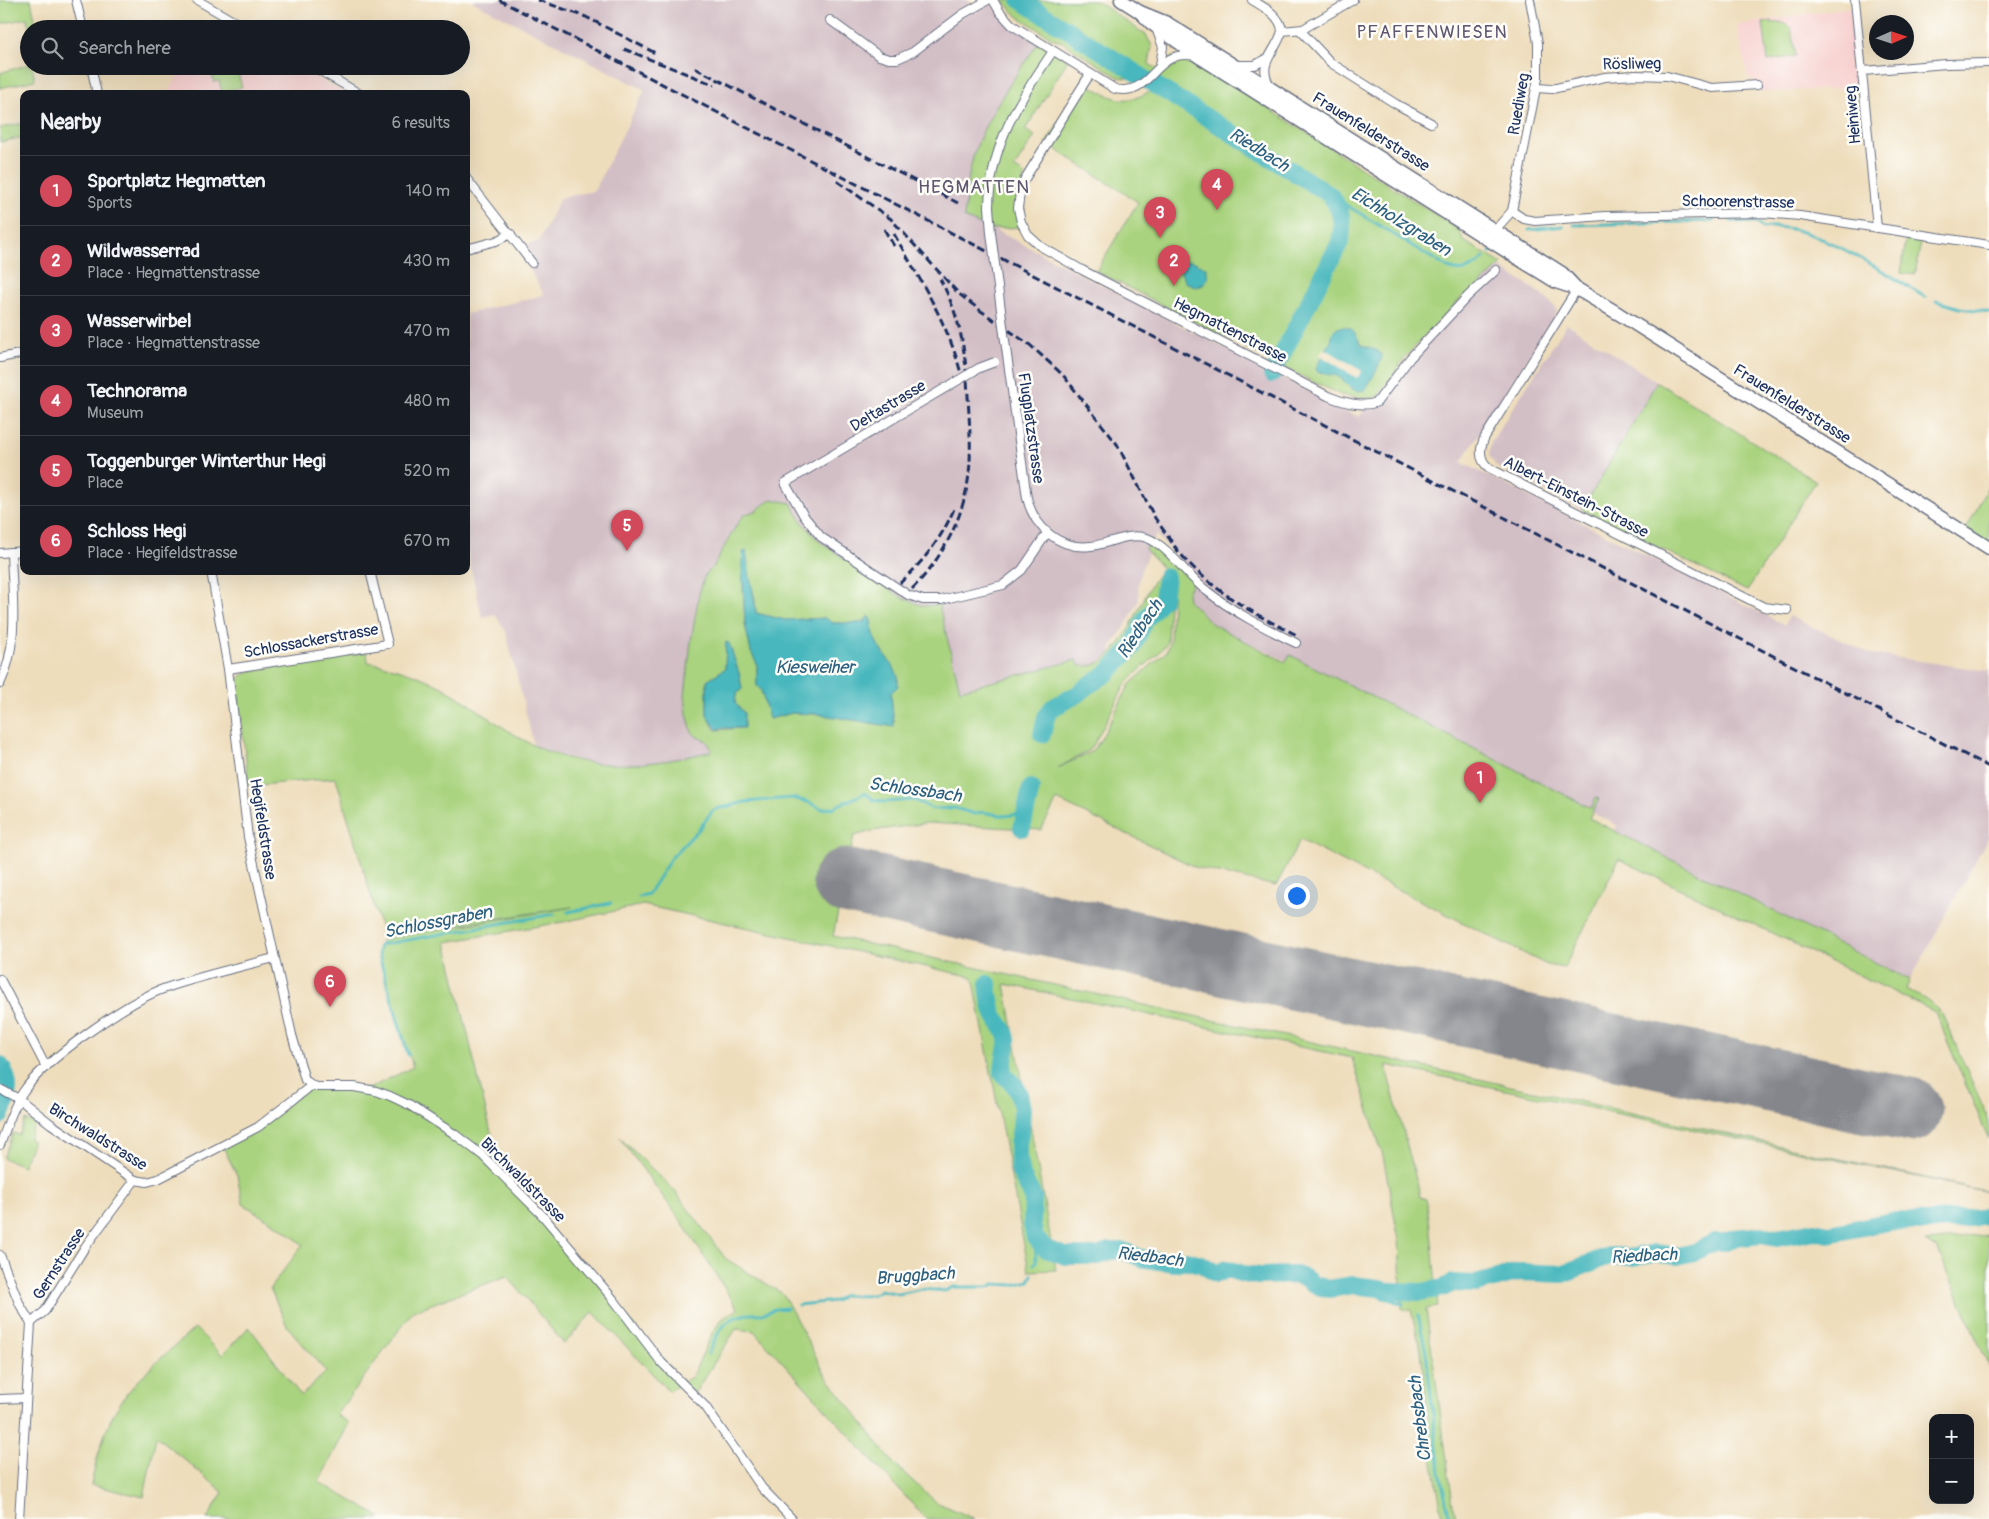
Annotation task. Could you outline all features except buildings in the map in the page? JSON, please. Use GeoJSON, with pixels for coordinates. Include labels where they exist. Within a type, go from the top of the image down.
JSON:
{"type":"FeatureCollection","features":[{"type":"Feature","properties":{"kind":"main road","name":"Frauenfelderstrasse"},"geometry":{"type":"LineString","coordinates":[[1122,0],[1201,58],[1556,282],[1577,289],[1989,548]]}},
{"type":"Feature","properties":{"kind":"main road","name":"Frauenfelderstrasse"},"geometry":{"type":"LineString","coordinates":[[1140,12],[1168,23],[1271,88],[1562,273],[1577,289]]}},
{"type":"Feature","properties":{"kind":"street"},"geometry":{"type":"LineString","coordinates":[[76,0],[81,20]]}},
{"type":"Feature","properties":{"kind":"street"},"geometry":{"type":"LineString","coordinates":[[198,0],[232,20]]}},
{"type":"Feature","properties":{"kind":"street"},"geometry":{"type":"LineString","coordinates":[[830,20],[879,56],[897,59],[913,52],[963,14],[988,0]]}},
{"type":"Feature","properties":{"kind":"street"},"geometry":{"type":"LineString","coordinates":[[993,0],[1008,21],[1109,86],[1119,90],[1127,90],[1140,85],[1175,55],[1188,54],[1201,58]]}},
{"type":"Feature","properties":{"kind":"street"},"geometry":{"type":"LineString","coordinates":[[1252,0],[1281,24],[1282,31],[1268,58],[1265,71],[1271,88]]}},
{"type":"Feature","properties":{"kind":"street"},"geometry":{"type":"LineString","coordinates":[[1282,31],[1300,30],[1353,0]]}},
{"type":"Feature","properties":{"kind":"street","name":"Ruediweg"},"geometry":{"type":"LineString","coordinates":[[1512,211],[1537,88],[1539,51],[1530,0]]}},
{"type":"Feature","properties":{"kind":"street","name":"Heiniweg"},"geometry":{"type":"LineString","coordinates":[[1855,0],[1877,228]]}},
{"type":"Feature","properties":{"kind":"street"},"geometry":{"type":"LineString","coordinates":[[1151,23],[1158,32],[1162,43],[1163,56],[1160,66]]}},
{"type":"Feature","properties":{"kind":"street"},"geometry":{"type":"LineString","coordinates":[[1300,30],[1331,63],[1431,123]]}},
{"type":"Feature","properties":{"kind":"street","name":"Flugplatzstrasse"},"geometry":{"type":"LineString","coordinates":[[1053,50],[1020,101],[1002,137],[992,172],[989,207],[991,234],[1027,498],[1033,515],[1047,533],[1064,542],[1083,546],[1129,537],[1148,539],[1164,549],[1206,591],[1228,606],[1296,643]]}},
{"type":"Feature","properties":{"kind":"street"},"geometry":{"type":"LineString","coordinates":[[1232,64],[1242,66],[1255,65],[1268,58]]}},
{"type":"Feature","properties":{"kind":"street"},"geometry":{"type":"LineString","coordinates":[[1862,71],[1946,64],[1989,64]]}},
{"type":"Feature","properties":{"kind":"street","name":"Hegmattenstrasse"},"geometry":{"type":"LineString","coordinates":[[1090,74],[1021,185],[1018,208],[1025,230],[1035,243],[1044,249],[1335,399],[1368,404],[1377,402],[1410,358],[1468,296],[1496,270]]}},
{"type":"Feature","properties":{"kind":"street"},"geometry":{"type":"LineString","coordinates":[[93,75],[96,90]]}},
{"type":"Feature","properties":{"kind":"street"},"geometry":{"type":"LineString","coordinates":[[327,75],[353,90]]}},
{"type":"Feature","properties":{"kind":"street","name":"Rösliweg"},"geometry":{"type":"LineString","coordinates":[[1537,88],[1552,89],[1605,77],[1635,75],[1666,76],[1712,88],[1758,85]]}},
{"type":"Feature","properties":{"kind":"street"},"geometry":{"type":"LineString","coordinates":[[470,183],[532,262]]}},
{"type":"Feature","properties":{"kind":"street"},"geometry":{"type":"LineString","coordinates":[[1495,230],[1512,211]]}},
{"type":"Feature","properties":{"kind":"street","name":"Schoorenstrasse"},"geometry":{"type":"LineString","coordinates":[[1512,211],[1524,219],[1535,221],[1605,216],[1763,213],[1800,216],[1989,245]]}},
{"type":"Feature","properties":{"kind":"street"},"geometry":{"type":"LineString","coordinates":[[470,248],[496,241],[510,234]]}},
{"type":"Feature","properties":{"kind":"street","name":"Albert-Einstein-Strasse"},"geometry":{"type":"LineString","coordinates":[[1577,289],[1484,437],[1480,450],[1483,462],[1489,468],[1764,607],[1786,610]]}},
{"type":"Feature","properties":{"kind":"street"},"geometry":{"type":"LineString","coordinates":[[0,358],[20,354]]}},
{"type":"Feature","properties":{"kind":"street","name":"Deltastrasse"},"geometry":{"type":"LineString","coordinates":[[1008,360],[995,362],[979,368],[785,483],[804,516],[821,537],[900,591],[923,600],[947,599],[1007,582],[1022,570],[1047,533]]}},
{"type":"Feature","properties":{"kind":"street"},"geometry":{"type":"LineString","coordinates":[[0,552],[20,551]]}},
{"type":"Feature","properties":{"kind":"street"},"geometry":{"type":"LineString","coordinates":[[0,684],[10,656],[13,628],[11,552]]}},
{"type":"Feature","properties":{"kind":"street","name":"Hegifeldstrasse"},"geometry":{"type":"LineString","coordinates":[[213,575],[228,669],[248,837],[299,1065],[305,1080],[311,1086]]}},
{"type":"Feature","properties":{"kind":"street","name":"Schlossackerstrasse"},"geometry":{"type":"LineString","coordinates":[[228,669],[388,644],[371,575]]}},
{"type":"Feature","properties":{"kind":"street"},"geometry":{"type":"LineString","coordinates":[[0,1145],[16,1098],[46,1067],[77,1041],[154,993],[180,983],[274,958]]}},
{"type":"Feature","properties":{"kind":"street"},"geometry":{"type":"LineString","coordinates":[[0,979],[46,1067]]}},
{"type":"Feature","properties":{"kind":"street","name":"Birchwaldstrasse"},"geometry":{"type":"LineString","coordinates":[[1,1091],[16,1098],[51,1124],[135,1180],[147,1182],[158,1179],[258,1127],[311,1086],[317,1088],[360,1088],[390,1096],[453,1133],[482,1155],[542,1216],[614,1300],[660,1362],[705,1406],[762,1488],[792,1519]]}},
{"type":"Feature","properties":{"kind":"street","name":"Gernstrasse"},"geometry":{"type":"LineString","coordinates":[[19,1519],[31,1323],[45,1311],[85,1247],[135,1180]]}},
{"type":"Feature","properties":{"kind":"street"},"geometry":{"type":"LineString","coordinates":[[0,1255],[20,1305],[31,1323]]}},
{"type":"Feature","properties":{"kind":"street"},"geometry":{"type":"LineString","coordinates":[[0,1399],[26,1398]]}},
{"type":"Feature","properties":{"kind":"shaded area"},"geometry":{"type":"Polygon","coordinates":[[[470,0],[968,0],[973,8],[988,0],[1000,12],[1039,41],[989,119],[978,141],[970,166],[966,215],[1359,417],[1364,410],[1364,404],[1372,404],[1468,296],[1499,267],[1540,293],[1555,307],[1557,312],[1461,462],[1785,625],[1789,616],[1871,654],[1989,671],[1989,836],[1910,980],[1615,831],[1617,825],[1212,624],[1188,600],[1186,566],[1156,535],[1141,570],[1138,587],[1139,600],[1112,646],[1111,654],[1094,665],[1078,666],[1076,661],[960,690],[939,608],[924,612],[821,543],[802,522],[791,504],[771,499],[756,511],[745,514],[736,526],[713,567],[705,575],[695,613],[689,658],[701,738],[707,741],[712,751],[678,760],[626,766],[587,762],[534,746],[506,632],[495,614],[482,617],[470,564],[470,313],[544,295],[521,253],[529,247],[529,244],[539,241],[560,198],[594,191],[645,90],[470,0]]]}},
{"type":"Feature","properties":{"kind":"shaded area"},"geometry":{"type":"Polygon","coordinates":[[[1851,7],[1860,88],[1759,92],[1758,82],[1748,79],[1737,25],[1851,7]]]}},
{"type":"Feature","properties":{"kind":"shaded area"},"geometry":{"type":"Polygon","coordinates":[[[178,75],[313,75],[339,90],[170,90],[178,75]]]}},
{"type":"Feature","properties":{"kind":"shaded area"},"geometry":{"type":"Polygon","coordinates":[[[1567,324],[1657,382],[1582,510],[1497,467],[1489,456],[1491,442],[1567,324]]]}},
{"type":"Feature","properties":{"kind":"green space"},"geometry":{"type":"Polygon","coordinates":[[[0,0],[31,0],[35,20],[28,20],[27,18],[0,24],[0,0]]]}},
{"type":"Feature","properties":{"kind":"green space"},"geometry":{"type":"Polygon","coordinates":[[[1003,0],[1097,1],[1146,35],[1152,46],[1149,64],[1157,69],[1172,57],[1201,58],[1203,67],[1458,229],[1464,241],[1502,264],[1468,296],[1465,294],[1407,355],[1378,396],[1372,399],[1341,395],[1096,271],[1138,202],[1046,143],[1085,83],[1109,96],[1124,99],[1132,99],[1150,91],[1132,79],[1118,77],[1062,42],[1052,38],[1017,16],[1003,0]]]}},
{"type":"Feature","properties":{"kind":"green space"},"geometry":{"type":"Polygon","coordinates":[[[1772,21],[1772,23],[1781,22],[1791,28],[1796,56],[1768,61],[1763,23],[1772,21]]]}},
{"type":"Feature","properties":{"kind":"green space"},"geometry":{"type":"Polygon","coordinates":[[[1039,41],[1068,60],[1025,130],[1035,136],[1014,168],[1025,175],[1019,194],[1023,227],[990,229],[964,218],[971,165],[976,148],[991,116],[1009,85],[1039,41]]]}},
{"type":"Feature","properties":{"kind":"green space"},"geometry":{"type":"Polygon","coordinates":[[[20,67],[20,75],[34,75],[35,80],[0,88],[0,73],[20,67]]]}},
{"type":"Feature","properties":{"kind":"green space"},"geometry":{"type":"Polygon","coordinates":[[[212,75],[239,75],[242,87],[221,90],[219,81],[214,82],[212,75]]]}},
{"type":"Feature","properties":{"kind":"green space"},"geometry":{"type":"Polygon","coordinates":[[[20,124],[20,138],[0,142],[0,128],[20,124]]]}},
{"type":"Feature","properties":{"kind":"green space"},"geometry":{"type":"Polygon","coordinates":[[[1906,239],[1921,242],[1915,275],[1901,273],[1906,239]]]}},
{"type":"Feature","properties":{"kind":"green space"},"geometry":{"type":"Polygon","coordinates":[[[1657,382],[1816,481],[1747,591],[1582,510],[1657,382]]]}},
{"type":"Feature","properties":{"kind":"green space"},"geometry":{"type":"Polygon","coordinates":[[[1989,484],[1989,548],[1965,532],[1989,484]]]}},
{"type":"Feature","properties":{"kind":"green space"},"geometry":{"type":"Polygon","coordinates":[[[771,499],[791,503],[802,522],[821,543],[901,597],[923,606],[939,605],[960,690],[1077,660],[1079,666],[1085,666],[1094,665],[1105,659],[1115,650],[1123,638],[1159,573],[1164,574],[1170,583],[1167,643],[1124,687],[1094,744],[1088,751],[1058,768],[1091,752],[1100,741],[1130,684],[1166,652],[1170,641],[1173,582],[1171,577],[1145,549],[1149,539],[1193,580],[1187,593],[1188,600],[1212,624],[1285,662],[1290,655],[1591,808],[1596,798],[1599,799],[1589,818],[1910,980],[1906,989],[1930,1002],[1942,1014],[1989,1120],[1989,1140],[1935,1012],[1619,859],[1564,968],[1547,965],[1300,840],[1276,886],[1197,868],[1057,800],[1041,830],[928,823],[872,831],[854,836],[833,936],[1989,1192],[1387,1065],[1387,1072],[1420,1197],[1426,1199],[1431,1232],[1438,1307],[1426,1309],[1455,1519],[1443,1519],[1432,1457],[1421,1351],[1411,1310],[1402,1309],[1399,1240],[1383,1156],[1352,1058],[1005,984],[1056,1270],[1029,1271],[973,977],[643,905],[563,922],[446,942],[500,1171],[683,1382],[692,1377],[713,1331],[722,1319],[738,1309],[681,1221],[619,1137],[673,1189],[726,1259],[783,1294],[826,1376],[895,1465],[936,1502],[975,1519],[927,1519],[924,1517],[754,1331],[736,1329],[694,1394],[682,1383],[669,1391],[593,1312],[564,1344],[507,1276],[413,1311],[336,1415],[349,1423],[319,1482],[380,1517],[379,1519],[207,1519],[223,1492],[156,1436],[144,1497],[91,1485],[105,1433],[119,1405],[135,1384],[195,1328],[222,1355],[249,1327],[301,1396],[326,1372],[287,1326],[270,1288],[303,1245],[286,1231],[243,1204],[237,1175],[222,1145],[258,1127],[311,1086],[368,1089],[413,1067],[378,953],[380,945],[383,944],[382,939],[572,907],[383,936],[336,778],[249,786],[237,683],[241,676],[251,671],[367,652],[368,662],[428,680],[458,697],[522,739],[555,754],[599,764],[622,764],[667,760],[712,751],[707,741],[697,737],[692,732],[685,696],[691,641],[699,594],[705,575],[713,567],[736,526],[745,514],[756,511],[771,499]],[[745,551],[742,564],[745,624],[751,652],[757,664],[757,686],[761,690],[770,719],[792,713],[817,714],[891,725],[895,722],[892,714],[891,693],[898,686],[894,668],[876,642],[870,618],[859,623],[833,623],[825,618],[785,620],[756,613],[755,598],[747,569],[745,551]],[[726,642],[725,669],[707,680],[707,715],[715,730],[741,728],[744,713],[735,703],[736,695],[742,689],[729,643],[726,642]]]}},
{"type":"Feature","properties":{"kind":"green space"},"geometry":{"type":"Polygon","coordinates":[[[0,1061],[10,1079],[12,1094],[0,1128],[0,1101],[4,1092],[0,1074],[0,1061]]]}},
{"type":"Feature","properties":{"kind":"green space"},"geometry":{"type":"Polygon","coordinates":[[[25,1120],[35,1124],[29,1139],[33,1141],[23,1166],[3,1158],[13,1133],[19,1135],[25,1120]]]}},
{"type":"Feature","properties":{"kind":"green space"},"geometry":{"type":"Polygon","coordinates":[[[1989,1235],[1989,1367],[1937,1248],[1926,1241],[1989,1235]]]}},
{"type":"Feature","properties":{"kind":"water"},"geometry":{"type":"Polygon","coordinates":[[[1185,261],[1193,261],[1206,268],[1208,278],[1203,284],[1196,287],[1185,282],[1180,270],[1185,261]]]}},
{"type":"Feature","properties":{"kind":"water"},"geometry":{"type":"Polygon","coordinates":[[[1339,327],[1352,329],[1362,345],[1378,351],[1382,356],[1365,390],[1352,389],[1341,378],[1322,372],[1319,373],[1316,370],[1331,341],[1333,332],[1339,327]]]}},
{"type":"Feature","properties":{"kind":"water","name":"Kiesweiher"},"geometry":{"type":"Polygon","coordinates":[[[746,551],[756,613],[785,620],[825,618],[833,623],[859,623],[865,621],[868,616],[870,618],[876,642],[898,676],[898,686],[891,693],[894,727],[817,714],[792,713],[769,719],[761,690],[757,686],[757,664],[751,652],[745,624],[742,564],[743,552],[746,551]]]}},
{"type":"Feature","properties":{"kind":"water"},"geometry":{"type":"Polygon","coordinates":[[[726,642],[729,643],[739,673],[742,689],[736,695],[735,703],[744,713],[744,728],[721,728],[717,730],[707,715],[707,680],[725,669],[726,642]]]}},
{"type":"Feature","properties":{"kind":"pier"},"geometry":{"type":"Polygon","coordinates":[[[1324,348],[1362,371],[1357,378],[1320,355],[1324,348]]]}},
{"type":"Feature","properties":{"kind":"waterway","name":"Riedbach"},"geometry":{"type":"LineString","coordinates":[[1020,0],[1330,195],[1341,217],[1340,242],[1272,374]]}},
{"type":"Feature","properties":{"kind":"waterway","name":"Eichholzgraben"},"geometry":{"type":"LineString","coordinates":[[1330,195],[1448,268],[1458,271],[1468,269],[1484,258]]}},
{"type":"Feature","properties":{"kind":"waterway","name":"Eichholzgraben"},"geometry":{"type":"LineString","coordinates":[[1574,225],[1713,221]]}},
{"type":"Feature","properties":{"kind":"waterway","name":"Eichholzgraben"},"geometry":{"type":"LineString","coordinates":[[1731,221],[1757,223],[1763,228],[1781,227],[1824,240],[1846,250],[1925,297]]}},
{"type":"Feature","properties":{"kind":"waterway","name":"Eichholzgraben"},"geometry":{"type":"LineString","coordinates":[[1529,230],[1563,226]]}},
{"type":"Feature","properties":{"kind":"waterway","name":"Eichholzgraben"},"geometry":{"type":"LineString","coordinates":[[1936,301],[1960,308],[1989,312]]}},
{"type":"Feature","properties":{"kind":"waterway","name":"Riedbach"},"geometry":{"type":"LineString","coordinates":[[1042,734],[1046,717],[1052,708],[1078,694],[1106,674],[1132,648],[1145,620],[1163,598],[1166,577]]}},
{"type":"Feature","properties":{"kind":"waterway","name":"Riedbach"},"geometry":{"type":"LineString","coordinates":[[1022,828],[1031,788]]}},
{"type":"Feature","properties":{"kind":"waterway","name":"Schlossbach"},"geometry":{"type":"LineString","coordinates":[[638,897],[648,894],[671,858],[700,828],[713,810],[745,802],[792,798],[808,802],[822,809],[832,808],[865,793],[874,800],[885,802],[914,800],[933,809],[954,808],[975,814],[982,812],[1005,816],[1025,813]]}},
{"type":"Feature","properties":{"kind":"waterway","name":"Schlossgraben"},"geometry":{"type":"LineString","coordinates":[[568,912],[611,903]]}},
{"type":"Feature","properties":{"kind":"waterway","name":"Schlossgraben"},"geometry":{"type":"LineString","coordinates":[[408,1055],[378,953],[380,945],[554,914]]}},
{"type":"Feature","properties":{"kind":"waterway","name":"Riedbach"},"geometry":{"type":"LineString","coordinates":[[988,984],[993,1011],[1007,1039],[1003,1074],[1015,1086],[1022,1109],[1018,1156],[1020,1172],[1033,1197],[1032,1224],[1035,1238],[1046,1249],[1066,1256],[1099,1256],[1109,1251],[1124,1251],[1141,1258],[1159,1261],[1174,1263],[1186,1260],[1201,1264],[1217,1274],[1227,1269],[1259,1276],[1295,1275],[1305,1278],[1314,1285],[1329,1289],[1353,1285],[1379,1288],[1386,1291],[1421,1292],[1443,1288],[1453,1283],[1476,1284],[1519,1272],[1562,1274],[1609,1256],[1633,1257],[1655,1253],[1677,1256],[1695,1252],[1715,1242],[1723,1242],[1734,1238],[1761,1235],[1777,1238],[1814,1231],[1829,1234],[1892,1221],[1927,1222],[1989,1216]]}},
{"type":"Feature","properties":{"kind":"waterway"},"geometry":{"type":"LineString","coordinates":[[0,1065],[8,1084],[7,1096],[0,1116]]}},
{"type":"Feature","properties":{"kind":"waterway","name":"Bruggbach"},"geometry":{"type":"LineString","coordinates":[[1034,1264],[1036,1262],[1035,1238]]}},
{"type":"Feature","properties":{"kind":"waterway","name":"Bruggbach"},"geometry":{"type":"LineString","coordinates":[[798,1305],[835,1301],[844,1295],[868,1296],[880,1290],[899,1294],[922,1289],[945,1291],[953,1287],[988,1287],[994,1284],[1013,1285],[1029,1281],[1032,1275]]}},
{"type":"Feature","properties":{"kind":"waterway","name":"Chrebsbach"},"geometry":{"type":"LineString","coordinates":[[1366,1286],[1377,1295],[1403,1304]]}},
{"type":"Feature","properties":{"kind":"waterway","name":"Bruggbach"},"geometry":{"type":"LineString","coordinates":[[708,1354],[721,1329],[733,1318],[740,1315],[763,1314],[775,1309],[787,1308]]}},
{"type":"Feature","properties":{"kind":"waterway","name":"Chrebsbach"},"geometry":{"type":"LineString","coordinates":[[1418,1315],[1426,1353],[1440,1474],[1450,1519]]}},
{"type":"Feature","properties":{"kind":"runway"},"geometry":{"type":"LineString","coordinates":[[845,881],[1910,1110]]}},
{"type":"Feature","properties":{"kind":"railway"},"geometry":{"type":"LineString","coordinates":[[499,0],[1989,767]]}},
{"type":"Feature","properties":{"kind":"railway"},"geometry":{"type":"LineString","coordinates":[[538,0],[586,17],[655,53]]}},
{"type":"Feature","properties":{"kind":"railway"},"geometry":{"type":"LineString","coordinates":[[624,49],[715,85]]}},
{"type":"Feature","properties":{"kind":"railway"},"geometry":{"type":"LineString","coordinates":[[695,68],[958,203]]}},
{"type":"Feature","properties":{"kind":"railway"},"geometry":{"type":"LineString","coordinates":[[837,181],[891,219],[958,293],[1030,345],[1063,375],[1117,444],[1155,518],[1178,551]]}},
{"type":"Feature","properties":{"kind":"railway"},"geometry":{"type":"LineString","coordinates":[[884,229],[894,246]]}},
{"type":"Feature","properties":{"kind":"railway"},"geometry":{"type":"LineString","coordinates":[[894,234],[942,322],[957,359],[962,378]]}},
{"type":"Feature","properties":{"kind":"railway"},"geometry":{"type":"LineString","coordinates":[[912,589],[935,561],[953,530],[965,496],[970,461],[968,396],[964,351],[958,322],[940,279]]}},
{"type":"Feature","properties":{"kind":"railway"},"geometry":{"type":"LineString","coordinates":[[900,583],[931,549],[944,530],[954,509]]}},
{"type":"Feature","properties":{"kind":"railway"},"geometry":{"type":"LineString","coordinates":[[1174,546],[1215,587],[1264,618],[1299,636]]}},
{"type":"Feature","properties":{"kind":"place","name":"Technorama"},"geometry":{"type":"Point","coordinates":[1217,210]}},
{"type":"Feature","properties":{"kind":"place","name":"Wasserwirbel"},"geometry":{"type":"Point","coordinates":[1160,238]}},
{"type":"Feature","properties":{"kind":"place","name":"Wildwasserrad"},"geometry":{"type":"Point","coordinates":[1174,286]}},
{"type":"Feature","properties":{"kind":"place","name":"Toggenburger Winterthur Hegi"},"geometry":{"type":"Point","coordinates":[627,551]}},
{"type":"Feature","properties":{"kind":"place","name":"Sportplatz Hegmatten"},"geometry":{"type":"Point","coordinates":[1480,803]}},
{"type":"Feature","properties":{"kind":"place","name":"Schloss Hegi"},"geometry":{"type":"Point","coordinates":[330,1007]}},
{"type":"Feature","properties":{"kind":"district","name":"PFAFFENWIESEN"},"geometry":{"type":"Point","coordinates":[1432,32]}},
{"type":"Feature","properties":{"kind":"district","name":"HEGMATTEN"},"geometry":{"type":"Point","coordinates":[974,187]}}]}
